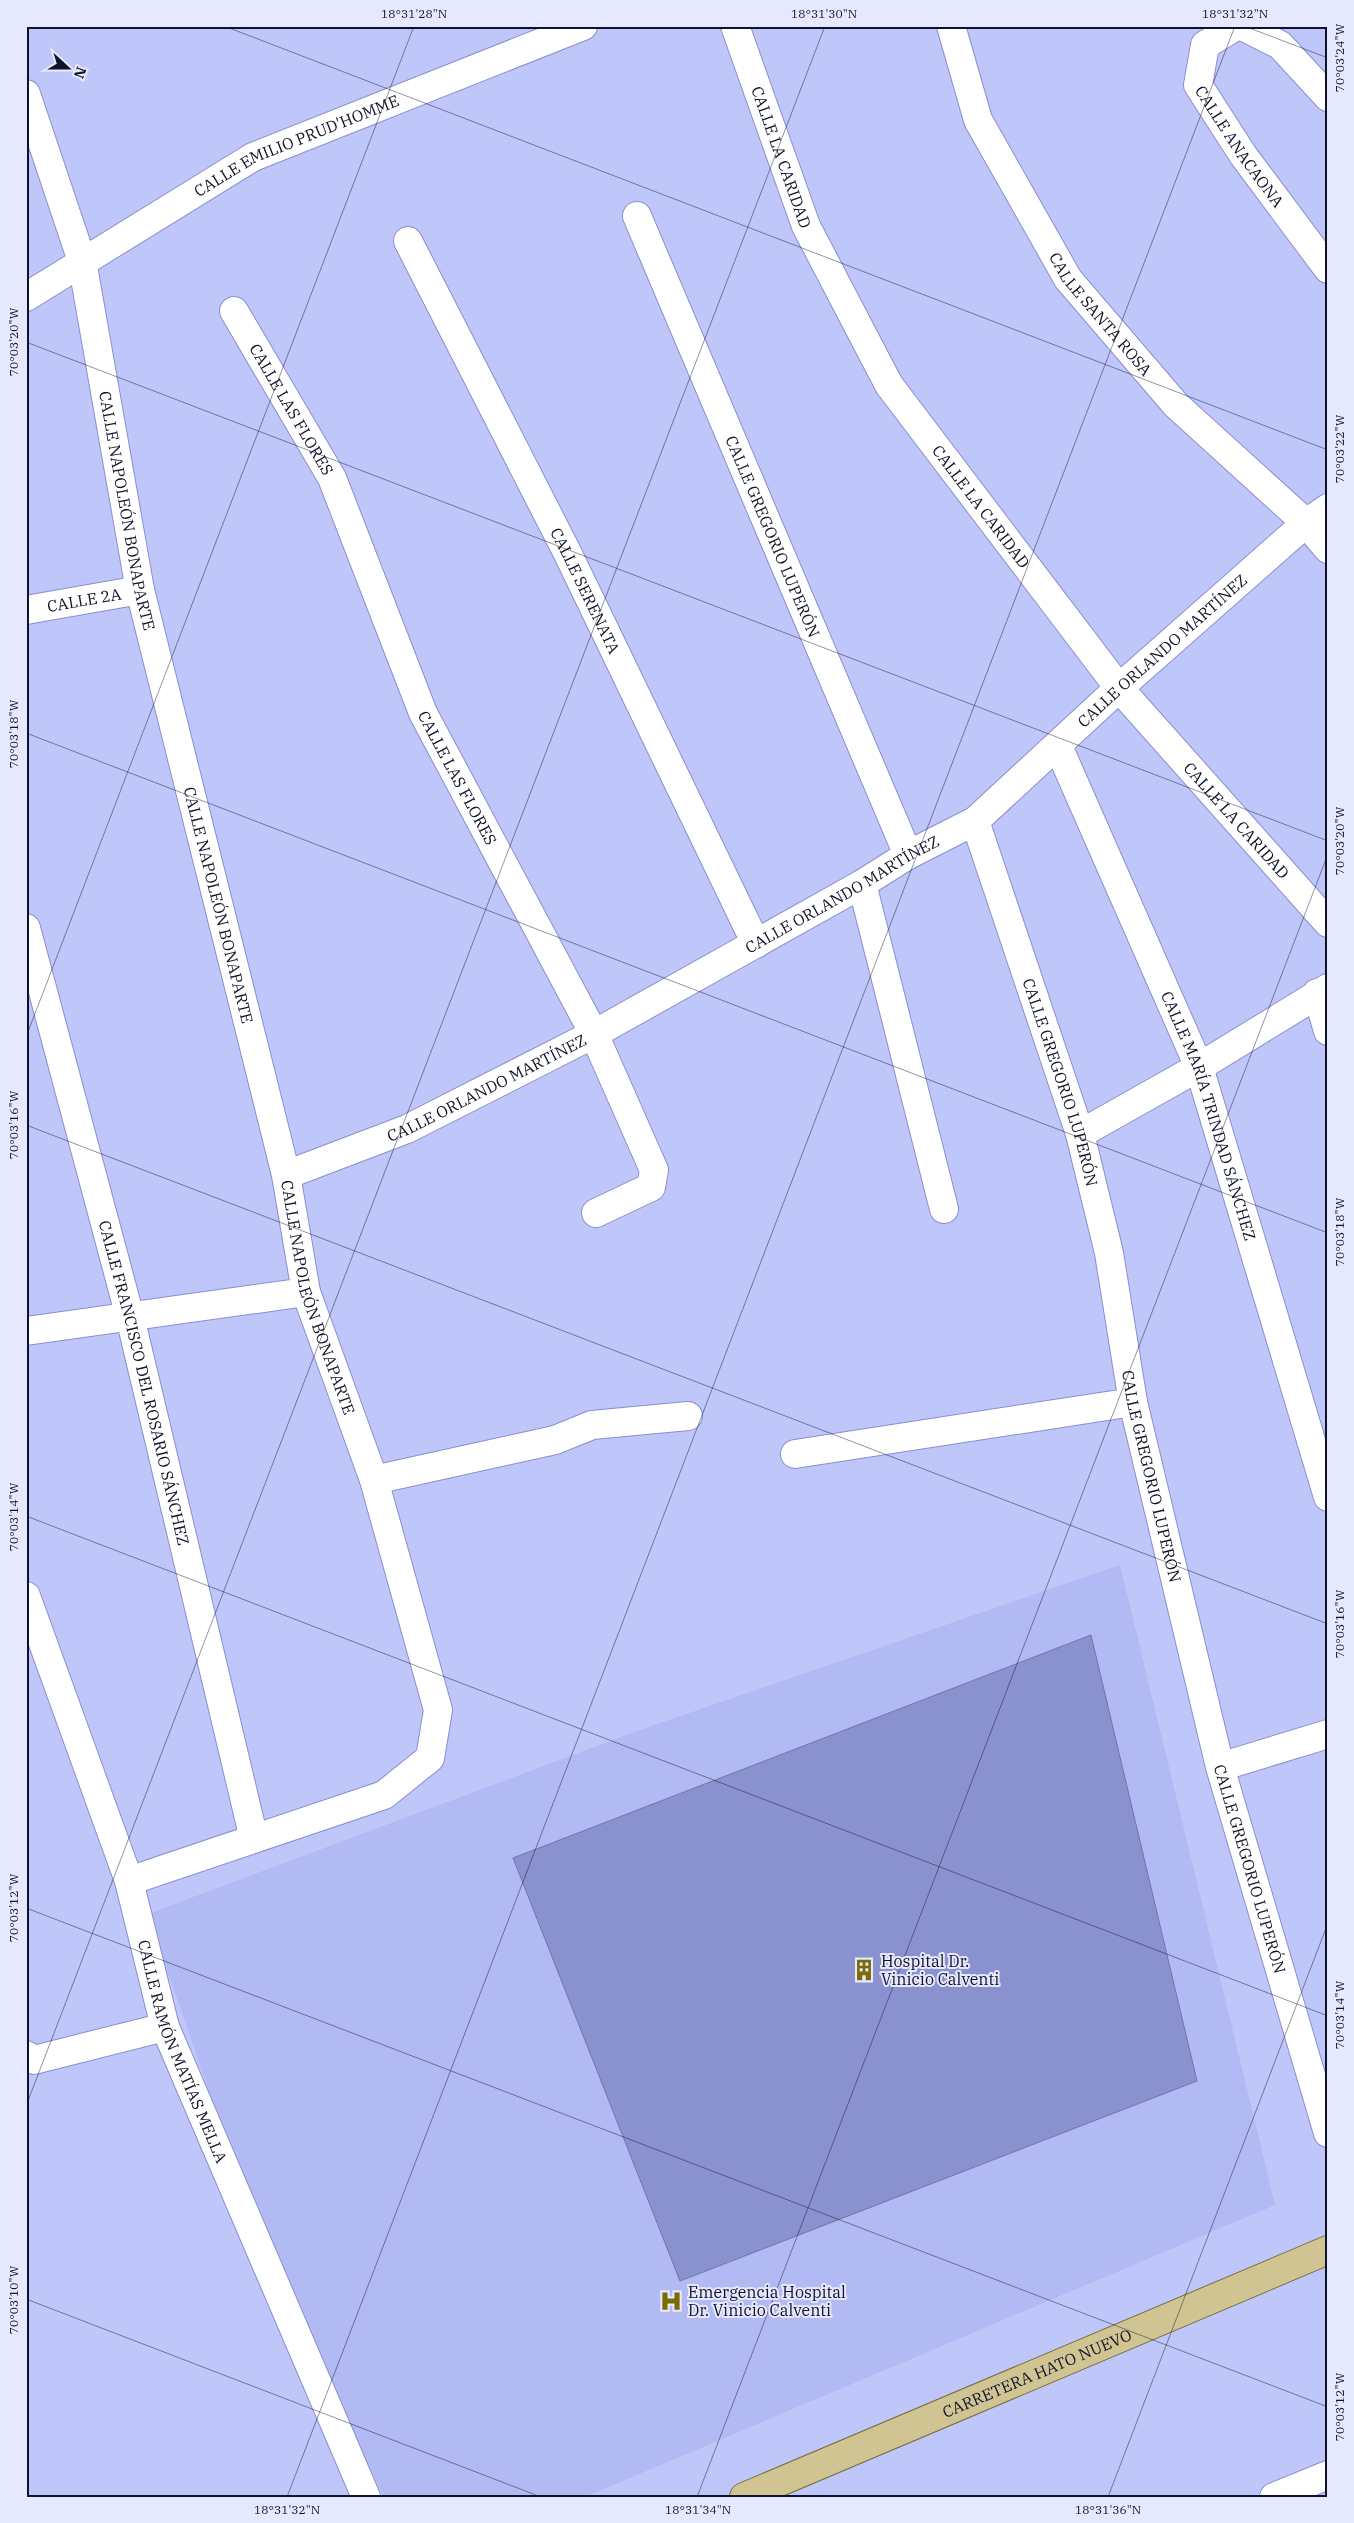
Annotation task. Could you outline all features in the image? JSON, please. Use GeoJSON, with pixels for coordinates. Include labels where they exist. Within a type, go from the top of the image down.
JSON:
{"type":"FeatureCollection","features":[{"type":"Feature","properties":{"kind":"main road","name":"CARRETERA HATO NUEVO"},"geometry":{"type":"LineString","coordinates":[[744,2497],[1328,2250]]}},
{"type":"Feature","properties":{"kind":"street","name":"CALLE EMILIO PRUD'HOMME"},"geometry":{"type":"LineString","coordinates":[[26,297],[253,157],[583,26]]}},
{"type":"Feature","properties":{"kind":"street","name":"CALLE LA CARIDAD"},"geometry":{"type":"LineString","coordinates":[[735,26],[806,226],[889,385],[1119,688],[1328,923]]}},
{"type":"Feature","properties":{"kind":"street","name":"CALLE SANTA ROSA"},"geometry":{"type":"LineString","coordinates":[[951,26],[978,120],[1068,279],[1176,405],[1317,515],[1328,549]]}},
{"type":"Feature","properties":{"kind":"street","name":"CALLE ANACAONA"},"geometry":{"type":"LineString","coordinates":[[1236,26],[1205,45],[1198,85],[1243,155],[1328,270]]}},
{"type":"Feature","properties":{"kind":"street"},"geometry":{"type":"LineString","coordinates":[[1242,26],[1280,45],[1328,97]]}},
{"type":"Feature","properties":{"kind":"street","name":"CALLE NAPOLEÓN BONAPARTE"},"geometry":{"type":"LineString","coordinates":[[26,94],[82,261],[140,590],[286,1175],[306,1292],[374,1480],[438,1710],[430,1758],[384,1795],[254,1839]]}},
{"type":"Feature","properties":{"kind":"street","name":"CALLE GREGORIO LUPERÓN"},"geometry":{"type":"LineString","coordinates":[[638,216],[908,855]]}},
{"type":"Feature","properties":{"kind":"street","name":"CALLE SERENATA"},"geometry":{"type":"LineString","coordinates":[[408,241],[568,554],[756,944]]}},
{"type":"Feature","properties":{"kind":"street","name":"CALLE LAS FLORES"},"geometry":{"type":"LineString","coordinates":[[234,311],[332,478],[423,714],[594,1034],[654,1170],[651,1187],[596,1213]]}},
{"type":"Feature","properties":{"kind":"street","name":"CALLE ORLANDO MARTÍNEZ"},"geometry":{"type":"LineString","coordinates":[[286,1175],[406,1129],[594,1034],[862,884],[908,855],[975,821],[1119,688],[1317,515]]}},
{"type":"Feature","properties":{"kind":"street","name":"CALLE 2A"},"geometry":{"type":"LineString","coordinates":[[26,610],[140,590]]}},
{"type":"Feature","properties":{"kind":"street","name":"CALLE MARÍA TRINDAD SÁNCHEZ"},"geometry":{"type":"LineString","coordinates":[[1058,746],[1199,1067],[1328,1497]]}},
{"type":"Feature","properties":{"kind":"street","name":"CALLE GREGORIO LUPERÓN"},"geometry":{"type":"LineString","coordinates":[[975,821],[1080,1134],[1109,1253],[1133,1402],[1220,1767],[1328,2133]]}},
{"type":"Feature","properties":{"kind":"street"},"geometry":{"type":"LineString","coordinates":[[862,884],[944,1209]]}},
{"type":"Feature","properties":{"kind":"street","name":"CALLE FRANCISCO DEL ROSARIO SÁNCHEZ"},"geometry":{"type":"LineString","coordinates":[[26,928],[130,1317],[254,1839]]}},
{"type":"Feature","properties":{"kind":"street"},"geometry":{"type":"LineString","coordinates":[[1080,1134],[1199,1067],[1322,990],[1328,1031]]}},
{"type":"Feature","properties":{"kind":"street"},"geometry":{"type":"LineString","coordinates":[[26,1331],[306,1292]]}},
{"type":"Feature","properties":{"kind":"street"},"geometry":{"type":"LineString","coordinates":[[795,1454],[1133,1402]]}},
{"type":"Feature","properties":{"kind":"street"},"geometry":{"type":"LineString","coordinates":[[374,1480],[555,1440],[592,1425],[688,1416]]}},
{"type":"Feature","properties":{"kind":"street","name":"CALLE RAMÓN MATÍAS MELLA"},"geometry":{"type":"LineString","coordinates":[[26,1596],[129,1881],[165,2027],[366,2497]]}},
{"type":"Feature","properties":{"kind":"street"},"geometry":{"type":"LineString","coordinates":[[1220,1767],[1328,1734]]}},
{"type":"Feature","properties":{"kind":"street"},"geometry":{"type":"LineString","coordinates":[[129,1881],[254,1839]]}},
{"type":"Feature","properties":{"kind":"street"},"geometry":{"type":"LineString","coordinates":[[26,2054],[34,2060],[165,2027]]}},
{"type":"Feature","properties":{"kind":"street"},"geometry":{"type":"LineString","coordinates":[[1274,2497],[1328,2475]]}},
{"type":"Feature","properties":{"kind":"shaded area"},"geometry":{"type":"Polygon","coordinates":[[[1120,1565],[1275,2205],[585,2497],[384,2497],[256,2228],[148,1914],[637,1731],[1120,1565]]]}},
{"type":"Feature","properties":{"kind":"building","name":"Hospital Dr. Vinicio Calventi"},"geometry":{"type":"Polygon","coordinates":[[[1091,1635],[1197,2081],[680,2281],[513,1858],[1091,1635]]]}},
{"type":"Feature","properties":{"kind":"place","name":"Hospital Dr. Vinicio Calventi"},"geometry":{"type":"Point","coordinates":[864,1970]}},
{"type":"Feature","properties":{"kind":"place","name":"Emergencia Hospital Dr. Vinicio Calventi"},"geometry":{"type":"Point","coordinates":[671,2301]}}]}
